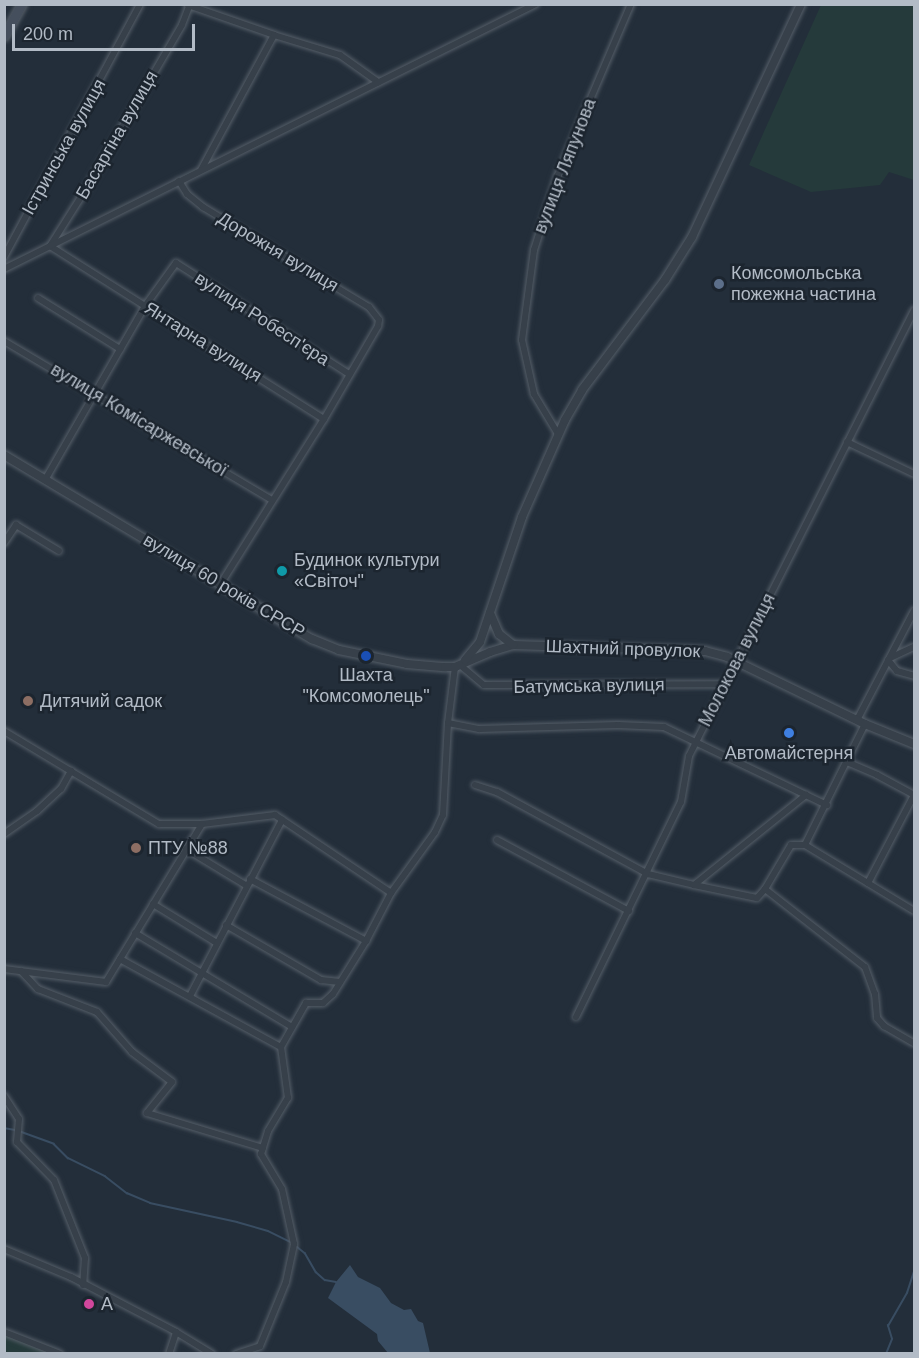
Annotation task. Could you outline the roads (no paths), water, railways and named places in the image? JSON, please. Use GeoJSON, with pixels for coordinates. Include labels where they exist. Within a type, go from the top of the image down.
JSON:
{"type":"FeatureCollection","features":[{"type":"Feature","properties":{"kind":"main road"},"geometry":{"type":"LineString","coordinates":[[4,36],[22,4]]}},
{"type":"Feature","properties":{"kind":"street","name":"Істринська вулиця"},"geometry":{"type":"LineString","coordinates":[[4,257],[140,4]]}},
{"type":"Feature","properties":{"kind":"street"},"geometry":{"type":"LineString","coordinates":[[4,269],[536,4]]}},
{"type":"Feature","properties":{"kind":"street","name":"вулиця Ляпунова"},"geometry":{"type":"LineString","coordinates":[[558,434],[534,394],[522,340],[534,250],[558,175],[631,4]]}},
{"type":"Feature","properties":{"kind":"street"},"geometry":{"type":"LineString","coordinates":[[236,1353],[260,1346],[286,1282],[294,1244],[282,1189],[261,1154],[268,1131],[288,1098],[281,1047],[306,1003],[323,1003],[340,982],[366,941],[391,893],[435,832],[443,815],[448,723],[457,666],[480,642],[522,517],[558,434],[582,390],[665,280],[692,237],[801,4]]}},
{"type":"Feature","properties":{"kind":"street"},"geometry":{"type":"LineString","coordinates":[[189,5],[272,38],[340,55],[378,82]]}},
{"type":"Feature","properties":{"kind":"street","name":"Басаргіна вулиця"},"geometry":{"type":"LineString","coordinates":[[50,246],[182,25],[189,5]]}},
{"type":"Feature","properties":{"kind":"street"},"geometry":{"type":"LineString","coordinates":[[201,170],[272,38]]}},
{"type":"Feature","properties":{"kind":"street","name":"Дорожня вулиця"},"geometry":{"type":"LineString","coordinates":[[179,181],[187,194],[203,207],[369,307],[379,320],[378,326],[349,374]]}},
{"type":"Feature","properties":{"kind":"street","name":"Янтарна вулиця"},"geometry":{"type":"LineString","coordinates":[[50,246],[324,418]]}},
{"type":"Feature","properties":{"kind":"street","name":"вулиця Робесп'єра"},"geometry":{"type":"LineString","coordinates":[[145,306],[176,263],[349,374]]}},
{"type":"Feature","properties":{"kind":"street"},"geometry":{"type":"LineString","coordinates":[[38,298],[120,349]]}},
{"type":"Feature","properties":{"kind":"street"},"geometry":{"type":"LineString","coordinates":[[45,480],[145,306]]}},
{"type":"Feature","properties":{"kind":"street","name":"Молокова вулиця"},"geometry":{"type":"LineString","coordinates":[[576,1017],[648,874],[681,801],[689,756],[915,310]]}},
{"type":"Feature","properties":{"kind":"street","name":"вулиця Комісаржевської"},"geometry":{"type":"LineString","coordinates":[[4,341],[95,392],[272,500]]}},
{"type":"Feature","properties":{"kind":"street"},"geometry":{"type":"LineString","coordinates":[[221,583],[349,374]]}},
{"type":"Feature","properties":{"kind":"street"},"geometry":{"type":"LineString","coordinates":[[847,442],[915,474]]}},
{"type":"Feature","properties":{"kind":"street","name":"вулиця 60 років СРСР"},"geometry":{"type":"LineString","coordinates":[[4,455],[312,639],[339,650],[426,667],[457,666]]}},
{"type":"Feature","properties":{"kind":"street"},"geometry":{"type":"LineString","coordinates":[[4,543],[16,525],[59,551]]}},
{"type":"Feature","properties":{"kind":"street"},"geometry":{"type":"LineString","coordinates":[[857,720],[915,611]]}},
{"type":"Feature","properties":{"kind":"street"},"geometry":{"type":"LineString","coordinates":[[490,612],[499,634],[513,645]]}},
{"type":"Feature","properties":{"kind":"street","name":"Шахтний провулок"},"geometry":{"type":"LineString","coordinates":[[457,666],[513,645],[692,650],[716,653],[865,724],[915,744]]}},
{"type":"Feature","properties":{"kind":"street"},"geometry":{"type":"LineString","coordinates":[[889,659],[915,647]]}},
{"type":"Feature","properties":{"kind":"street"},"geometry":{"type":"LineString","coordinates":[[889,659],[897,671],[915,676]]}},
{"type":"Feature","properties":{"kind":"street","name":"Батумська вулиця"},"geometry":{"type":"LineString","coordinates":[[457,666],[484,685],[725,684]]}},
{"type":"Feature","properties":{"kind":"street"},"geometry":{"type":"LineString","coordinates":[[448,723],[479,729],[652,725],[673,730],[695,744],[827,805]]}},
{"type":"Feature","properties":{"kind":"street"},"geometry":{"type":"LineString","coordinates":[[805,845],[827,805],[865,724]]}},
{"type":"Feature","properties":{"kind":"street"},"geometry":{"type":"LineString","coordinates":[[4,731],[159,824],[202,824],[275,815],[391,893]]}},
{"type":"Feature","properties":{"kind":"street"},"geometry":{"type":"LineString","coordinates":[[847,762],[914,795],[868,883]]}},
{"type":"Feature","properties":{"kind":"street"},"geometry":{"type":"LineString","coordinates":[[6,832],[61,789],[71,771]]}},
{"type":"Feature","properties":{"kind":"street"},"geometry":{"type":"LineString","coordinates":[[475,785],[497,792],[648,874],[757,898],[792,845],[805,845],[915,911]]}},
{"type":"Feature","properties":{"kind":"street"},"geometry":{"type":"LineString","coordinates":[[694,885],[806,795]]}},
{"type":"Feature","properties":{"kind":"street"},"geometry":{"type":"LineString","coordinates":[[190,996],[282,820]]}},
{"type":"Feature","properties":{"kind":"street"},"geometry":{"type":"LineString","coordinates":[[4,969],[106,982],[202,824]]}},
{"type":"Feature","properties":{"kind":"street"},"geometry":{"type":"LineString","coordinates":[[497,840],[629,911]]}},
{"type":"Feature","properties":{"kind":"street"},"geometry":{"type":"LineString","coordinates":[[186,849],[246,886]]}},
{"type":"Feature","properties":{"kind":"street"},"geometry":{"type":"LineString","coordinates":[[250,879],[366,941]]}},
{"type":"Feature","properties":{"kind":"street"},"geometry":{"type":"LineString","coordinates":[[765,889],[866,967],[875,994],[878,1018],[884,1026],[915,1043]]}},
{"type":"Feature","properties":{"kind":"street"},"geometry":{"type":"LineString","coordinates":[[153,904],[217,943]]}},
{"type":"Feature","properties":{"kind":"street"},"geometry":{"type":"LineString","coordinates":[[226,925],[321,980],[340,982]]}},
{"type":"Feature","properties":{"kind":"street"},"geometry":{"type":"LineString","coordinates":[[135,933],[292,1027]]}},
{"type":"Feature","properties":{"kind":"street"},"geometry":{"type":"LineString","coordinates":[[120,959],[281,1047]]}},
{"type":"Feature","properties":{"kind":"street"},"geometry":{"type":"LineString","coordinates":[[21,971],[38,989],[97,1012],[132,1052],[172,1082],[147,1113],[263,1148]]}},
{"type":"Feature","properties":{"kind":"street"},"geometry":{"type":"LineString","coordinates":[[4,1096],[19,1119],[17,1142],[54,1180],[85,1258],[84,1285]]}},
{"type":"Feature","properties":{"kind":"street"},"geometry":{"type":"LineString","coordinates":[[4,1249],[84,1285],[212,1353]]}},
{"type":"Feature","properties":{"kind":"street"},"geometry":{"type":"LineString","coordinates":[[4,1332],[60,1353]]}},
{"type":"Feature","properties":{"kind":"street"},"geometry":{"type":"LineString","coordinates":[[169,1353],[176,1332]]}},
{"type":"Feature","properties":{"kind":"water"},"geometry":{"type":"Polygon","coordinates":[[[350,1265],[358,1277],[380,1288],[391,1303],[404,1310],[411,1309],[418,1321],[423,1323],[430,1353],[388,1353],[378,1341],[377,1334],[328,1298],[336,1282],[350,1265]]]}},
{"type":"Feature","properties":{"kind":"waterway"},"geometry":{"type":"LineString","coordinates":[[4,1128],[15,1130]]}},
{"type":"Feature","properties":{"kind":"waterway"},"geometry":{"type":"LineString","coordinates":[[19,1131],[54,1144],[68,1158],[105,1176],[127,1193],[150,1203],[237,1222],[268,1231],[291,1242]]}},
{"type":"Feature","properties":{"kind":"waterway"},"geometry":{"type":"LineString","coordinates":[[295,1245],[305,1253],[316,1272],[325,1280],[336,1282]]}},
{"type":"Feature","properties":{"kind":"waterway"},"geometry":{"type":"LineString","coordinates":[[886,1354],[892,1339],[888,1326],[907,1293],[914,1271]]}},
{"type":"Feature","properties":{"kind":"place","name":"Комсомольська пожежна частина"},"geometry":{"type":"Point","coordinates":[719,284]}},
{"type":"Feature","properties":{"kind":"place","name":"Будинок культури «Світоч\""},"geometry":{"type":"Point","coordinates":[282,571]}},
{"type":"Feature","properties":{"kind":"place","name":"Шахта \"Комсомолець\""},"geometry":{"type":"Point","coordinates":[366,656]}},
{"type":"Feature","properties":{"kind":"place","name":"Дитячий садок"},"geometry":{"type":"Point","coordinates":[28,701]}},
{"type":"Feature","properties":{"kind":"place","name":"Автомайстерня"},"geometry":{"type":"Point","coordinates":[789,733]}},
{"type":"Feature","properties":{"kind":"place","name":"ПТУ №88"},"geometry":{"type":"Point","coordinates":[136,848]}},
{"type":"Feature","properties":{"kind":"place","name":"А"},"geometry":{"type":"Point","coordinates":[89,1304]}}]}
